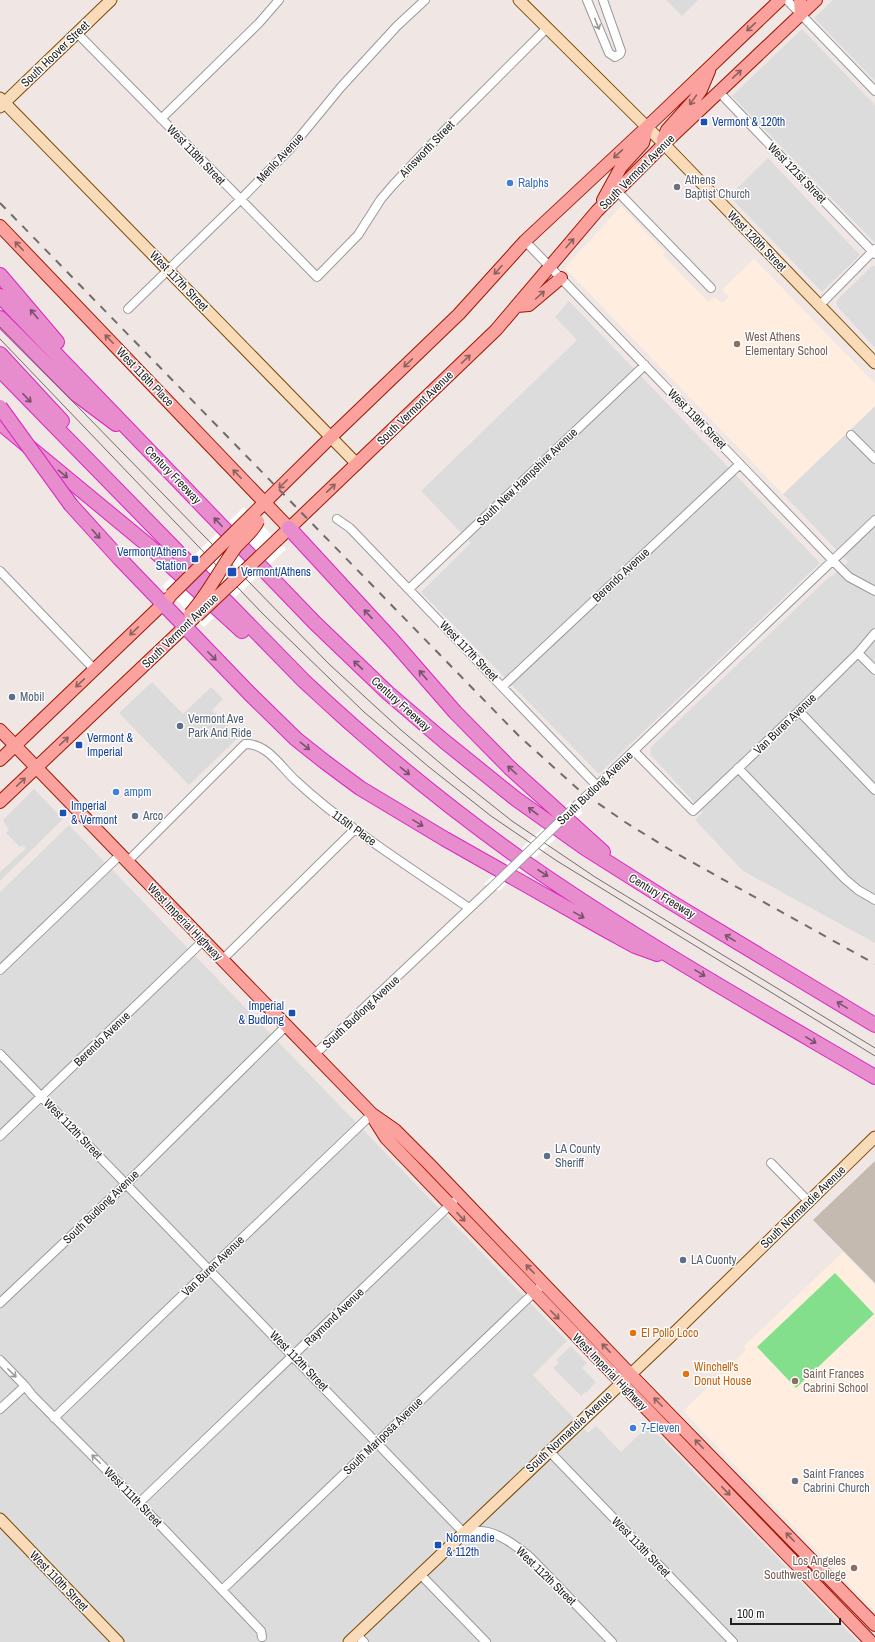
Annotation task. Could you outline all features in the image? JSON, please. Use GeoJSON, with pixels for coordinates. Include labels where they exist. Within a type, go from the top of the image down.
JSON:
{"type":"FeatureCollection","features":[{"type":"Feature","properties":{"kind":"highway"},"geometry":{"type":"LineString","coordinates":[[0,275],[34,314],[111,410]]}},
{"type":"Feature","properties":{"kind":"highway","name":"Century Freeway"},"geometry":{"type":"LineString","coordinates":[[0,296],[315,623],[388,693],[444,742],[510,794],[567,836],[635,880],[875,1025]]}},
{"type":"Feature","properties":{"kind":"highway"},"geometry":{"type":"LineString","coordinates":[[0,318],[76,394],[150,450]]}},
{"type":"Feature","properties":{"kind":"highway"},"geometry":{"type":"LineString","coordinates":[[0,354],[91,451],[190,564]]}},
{"type":"Feature","properties":{"kind":"highway"},"geometry":{"type":"LineString","coordinates":[[0,370],[304,682],[374,746]]}},
{"type":"Feature","properties":{"kind":"highway"},"geometry":{"type":"LineString","coordinates":[[0,407],[71,505],[99,537],[190,620],[259,704],[296,739],[360,788],[445,839],[635,946],[684,964]]}},
{"type":"Feature","properties":{"kind":"highway"},"geometry":{"type":"LineString","coordinates":[[0,423],[149,546],[313,696],[469,821],[530,865],[684,964],[875,1077]]}},
{"type":"Feature","properties":{"kind":"highway"},"geometry":{"type":"LineString","coordinates":[[289,528],[394,642],[455,712],[510,768],[635,880]]}},
{"type":"Feature","properties":{"kind":"main road","name":"South Vermont Avenue"},"geometry":{"type":"LineString","coordinates":[[0,760],[94,669],[255,518],[264,502],[459,314],[525,241],[780,0]]}},
{"type":"Feature","properties":{"kind":"main road"},"geometry":{"type":"LineString","coordinates":[[800,0],[801,14]]}},
{"type":"Feature","properties":{"kind":"main road","name":"South Vermont Avenue"},"geometry":{"type":"LineString","coordinates":[[0,802],[190,620],[357,464],[496,330],[597,211],[664,144],[816,0]]}},
{"type":"Feature","properties":{"kind":"main road"},"geometry":{"type":"LineString","coordinates":[[664,144],[663,139],[667,130],[701,90],[711,66]]}},
{"type":"Feature","properties":{"kind":"main road"},"geometry":{"type":"LineString","coordinates":[[597,211],[614,178],[628,159],[643,143],[647,127]]}},
{"type":"Feature","properties":{"kind":"main road","name":"West 116th Place"},"geometry":{"type":"LineString","coordinates":[[0,226],[289,528]]}},
{"type":"Feature","properties":{"kind":"main road"},"geometry":{"type":"LineString","coordinates":[[516,306],[529,305],[561,278]]}},
{"type":"Feature","properties":{"kind":"main road"},"geometry":{"type":"LineString","coordinates":[[190,620],[224,564],[241,540],[256,525],[255,518]]}},
{"type":"Feature","properties":{"kind":"main road","name":"West Imperial Highway"},"geometry":{"type":"LineString","coordinates":[[0,730],[372,1114],[395,1130],[459,1195],[630,1374],[875,1625]]}},
{"type":"Feature","properties":{"kind":"main road","name":"West Imperial Highway"},"geometry":{"type":"LineString","coordinates":[[372,1114],[386,1138],[871,1642]]}},
{"type":"Feature","properties":{"kind":"main road"},"geometry":{"type":"LineString","coordinates":[[386,1138],[405,1148],[435,1179],[445,1181]]}},
{"type":"Feature","properties":{"kind":"street","name":"South Hoover Street"},"geometry":{"type":"LineString","coordinates":[[1,103],[77,33],[109,0]]}},
{"type":"Feature","properties":{"kind":"street"},"geometry":{"type":"LineString","coordinates":[[161,119],[259,23],[279,0]]}},
{"type":"Feature","properties":{"kind":"street","name":"Menlo Avenue"},"geometry":{"type":"LineString","coordinates":[[128,309],[290,149],[346,82],[397,26],[425,0]]}},
{"type":"Feature","properties":{"kind":"street","name":"West 120th Street"},"geometry":{"type":"LineString","coordinates":[[520,0],[664,144],[875,363]]}},
{"type":"Feature","properties":{"kind":"street"},"geometry":{"type":"LineString","coordinates":[[587,0],[607,48],[612,56],[615,57],[622,51],[603,0]]}},
{"type":"Feature","properties":{"kind":"street"},"geometry":{"type":"LineString","coordinates":[[788,0],[875,91]]}},
{"type":"Feature","properties":{"kind":"street","name":"Ainsworth Street"},"geometry":{"type":"LineString","coordinates":[[317,277],[358,235],[381,199],[393,185],[444,131],[547,28]]}},
{"type":"Feature","properties":{"kind":"street","name":"West 118th Street"},"geometry":{"type":"LineString","coordinates":[[77,33],[317,277]]}},
{"type":"Feature","properties":{"kind":"street","name":"West 121st Street"},"geometry":{"type":"LineString","coordinates":[[719,92],[874,251]]}},
{"type":"Feature","properties":{"kind":"street","name":"West 117th Street"},"geometry":{"type":"LineString","coordinates":[[1,103],[168,269],[357,464]]}},
{"type":"Feature","properties":{"kind":"street"},"geometry":{"type":"LineString","coordinates":[[617,191],[711,288]]}},
{"type":"Feature","properties":{"kind":"street","name":"West 119th Street"},"geometry":{"type":"LineString","coordinates":[[525,241],[849,577],[875,591]]}},
{"type":"Feature","properties":{"kind":"street"},"geometry":{"type":"LineString","coordinates":[[819,306],[874,251]]}},
{"type":"Feature","properties":{"kind":"street","name":"South New Hampshire Avenue"},"geometry":{"type":"LineString","coordinates":[[409,590],[645,364]]}},
{"type":"Feature","properties":{"kind":"street"},"geometry":{"type":"LineString","coordinates":[[851,435],[875,460]]}},
{"type":"Feature","properties":{"kind":"street","name":"Berendo Avenue"},"geometry":{"type":"LineString","coordinates":[[503,686],[740,464]]}},
{"type":"Feature","properties":{"kind":"street","name":"West 117th Street"},"geometry":{"type":"LineString","coordinates":[[337,519],[350,528],[503,686],[597,786]]}},
{"type":"Feature","properties":{"kind":"street","name":"South Budlong Avenue"},"geometry":{"type":"LineString","coordinates":[[314,1055],[491,888],[875,520]]}},
{"type":"Feature","properties":{"kind":"street"},"geometry":{"type":"LineString","coordinates":[[0,571],[94,669]]}},
{"type":"Feature","properties":{"kind":"street","name":"Van Buren Avenue"},"geometry":{"type":"LineString","coordinates":[[634,751],[693,811],[799,711],[858,653],[875,634]]}},
{"type":"Feature","properties":{"kind":"street"},"geometry":{"type":"LineString","coordinates":[[858,653],[875,670]]}},
{"type":"Feature","properties":{"kind":"street"},"geometry":{"type":"LineString","coordinates":[[799,711],[875,790]]}},
{"type":"Feature","properties":{"kind":"street","name":"115th Place"},"geometry":{"type":"LineString","coordinates":[[124,859],[245,744],[253,744],[267,752],[289,775],[318,801],[355,829],[469,908]]}},
{"type":"Feature","properties":{"kind":"street"},"geometry":{"type":"LineString","coordinates":[[738,768],[845,879],[858,890],[875,900]]}},
{"type":"Feature","properties":{"kind":"street"},"geometry":{"type":"LineString","coordinates":[[222,960],[355,829]]}},
{"type":"Feature","properties":{"kind":"street"},"geometry":{"type":"LineString","coordinates":[[0,970],[124,859]]}},
{"type":"Feature","properties":{"kind":"street","name":"Berendo Avenue"},"geometry":{"type":"LineString","coordinates":[[0,1136],[203,941]]}},
{"type":"Feature","properties":{"kind":"street","name":"South Budlong Avenue"},"geometry":{"type":"LineString","coordinates":[[0,1303],[127,1183],[286,1026]]}},
{"type":"Feature","properties":{"kind":"street","name":"West 112th Street"},"geometry":{"type":"LineString","coordinates":[[0,1054],[127,1183],[463,1532],[482,1531],[494,1534],[516,1546],[530,1557],[612,1642]]}},
{"type":"Feature","properties":{"kind":"street","name":"Van Buren Avenue"},"geometry":{"type":"LineString","coordinates":[[54,1418],[372,1114]]}},
{"type":"Feature","properties":{"kind":"street","name":"South Normandie Avenue"},"geometry":{"type":"LineString","coordinates":[[357,1640],[420,1574],[463,1532],[621,1383],[875,1137]]}},
{"type":"Feature","properties":{"kind":"street"},"geometry":{"type":"LineString","coordinates":[[771,1163],[808,1201]]}},
{"type":"Feature","properties":{"kind":"street","name":"Raymond Avenue"},"geometry":{"type":"LineString","coordinates":[[139,1503],[294,1356],[459,1195]]}},
{"type":"Feature","properties":{"kind":"street","name":"South Mariposa Avenue"},"geometry":{"type":"LineString","coordinates":[[222,1590],[544,1283]]}},
{"type":"Feature","properties":{"kind":"street","name":"West 111th Street"},"geometry":{"type":"LineString","coordinates":[[0,1360],[54,1418],[139,1503],[261,1631],[262,1637]]}},
{"type":"Feature","properties":{"kind":"street"},"geometry":{"type":"LineString","coordinates":[[0,1409],[25,1386]]}},
{"type":"Feature","properties":{"kind":"street","name":"West 113th Street"},"geometry":{"type":"LineString","coordinates":[[548,1451],[733,1642]]}},
{"type":"Feature","properties":{"kind":"street","name":"West 110th Street"},"geometry":{"type":"LineString","coordinates":[[0,1520],[118,1642]]}},
{"type":"Feature","properties":{"kind":"street"},"geometry":{"type":"LineString","coordinates":[[420,1574],[486,1642]]}},
{"type":"Feature","properties":{"kind":"shaded area"},"geometry":{"type":"Polygon","coordinates":[[[666,0],[698,0],[682,16],[666,0]]]}},
{"type":"Feature","properties":{"kind":"shaded area"},"geometry":{"type":"Polygon","coordinates":[[[833,0],[875,0],[875,81],[814,18],[833,0]]]}},
{"type":"Feature","properties":{"kind":"shaded area"},"geometry":{"type":"Polygon","coordinates":[[[802,29],[875,105],[875,243],[732,96],[802,29]]]}},
{"type":"Feature","properties":{"kind":"shaded area"},"geometry":{"type":"Polygon","coordinates":[[[768,158],[860,255],[822,292],[729,196],[768,158]]]}},
{"type":"Feature","properties":{"kind":"shaded area","name":"West Athens Elementary School"},"geometry":{"type":"Polygon","coordinates":[[[621,206],[665,252],[663,255],[708,302],[715,297],[722,303],[729,297],[722,290],[754,259],[875,384],[875,406],[783,494],[565,268],[621,206]]]}},
{"type":"Feature","properties":{"kind":"shaded area"},"geometry":{"type":"Polygon","coordinates":[[[872,266],[875,266],[875,348],[837,306],[836,303],[838,299],[872,266]]]}},
{"type":"Feature","properties":{"kind":"shaded area"},"geometry":{"type":"Polygon","coordinates":[[[569,301],[820,563],[599,774],[421,592],[471,543],[421,491],[577,340],[555,317],[569,301]]]}},
{"type":"Feature","properties":{"kind":"shaded area"},"geometry":{"type":"Polygon","coordinates":[[[875,406],[875,943],[743,871],[695,820],[703,812],[650,754],[651,747],[829,577],[848,562],[783,494],[875,406]]]}},
{"type":"Feature","properties":{"kind":"shaded area","name":"Vermont Ave Park And Ride"},"geometry":{"type":"Polygon","coordinates":[[[152,682],[183,714],[211,687],[223,699],[212,710],[239,737],[189,785],[119,713],[152,682]]]}},
{"type":"Feature","properties":{"kind":"shaded area"},"geometry":{"type":"Polygon","coordinates":[[[34,789],[63,819],[0,881],[0,872],[26,848],[22,845],[20,847],[6,833],[9,830],[3,820],[34,789]]]}},
{"type":"Feature","properties":{"kind":"shaded area"},"geometry":{"type":"Polygon","coordinates":[[[69,825],[567,1341],[533,1375],[588,1433],[596,1426],[621,1452],[649,1425],[858,1642],[0,1642],[0,892],[69,825]]]}},
{"type":"Feature","properties":{"kind":"shaded area"},"geometry":{"type":"Polygon","coordinates":[[[875,1161],[875,1283],[813,1220],[875,1161]]]}},
{"type":"Feature","properties":{"kind":"shaded area","name":"Saint Frances Cabrini School"},"geometry":{"type":"Polygon","coordinates":[[[843,1252],[875,1285],[875,1611],[683,1411],[746,1350],[744,1346],[843,1252]]]}},
{"type":"Feature","properties":{"kind":"shaded area"},"geometry":{"type":"Polygon","coordinates":[[[571,1346],[587,1363],[582,1368],[596,1382],[586,1393],[585,1392],[581,1396],[553,1368],[559,1363],[556,1360],[571,1346]]]}},
{"type":"Feature","properties":{"kind":"green space"},"geometry":{"type":"Polygon","coordinates":[[[835,1273],[874,1314],[796,1388],[757,1347],[835,1273]]]}},
{"type":"Feature","properties":{"kind":"pier"},"geometry":{"type":"Polygon","coordinates":[[[244,507],[286,549],[204,627],[162,586],[244,507]]]}},
{"type":"Feature","properties":{"kind":"pier"},"geometry":{"type":"Polygon","coordinates":[[[570,802],[583,813],[499,891],[484,884],[570,802]]]}},
{"type":"Feature","properties":{"kind":"tram line"},"geometry":{"type":"LineString","coordinates":[[0,327],[329,664],[401,730],[459,779],[512,821],[595,877],[875,1048]]}},
{"type":"Feature","properties":{"kind":"tram line"},"geometry":{"type":"LineString","coordinates":[[0,339],[263,614],[364,712],[429,767],[491,816],[557,861],[875,1056]]}},
{"type":"Feature","properties":{"kind":"railway"},"geometry":{"type":"LineString","coordinates":[[0,203],[519,736],[579,790],[625,822],[672,851],[875,964]]}},
{"type":"Feature","properties":{"kind":"place","name":"Vermont & 120th"},"geometry":{"type":"Point","coordinates":[704,122]}},
{"type":"Feature","properties":{"kind":"place","name":"Ralphs"},"geometry":{"type":"Point","coordinates":[510,183]}},
{"type":"Feature","properties":{"kind":"place","name":"Athens Baptist Church"},"geometry":{"type":"Point","coordinates":[677,187]}},
{"type":"Feature","properties":{"kind":"place","name":"West Athens Elementary School"},"geometry":{"type":"Point","coordinates":[737,344]}},
{"type":"Feature","properties":{"kind":"place","name":"Vermont/Athens Station"},"geometry":{"type":"Point","coordinates":[195,559]}},
{"type":"Feature","properties":{"kind":"place","name":"Vermont/Athens"},"geometry":{"type":"Point","coordinates":[232,572]}},
{"type":"Feature","properties":{"kind":"place","name":"Mobil"},"geometry":{"type":"Point","coordinates":[12,697]}},
{"type":"Feature","properties":{"kind":"place","name":"Vermont Ave Park And Ride"},"geometry":{"type":"Point","coordinates":[180,726]}},
{"type":"Feature","properties":{"kind":"place","name":"Vermont & Imperial"},"geometry":{"type":"Point","coordinates":[79,745]}},
{"type":"Feature","properties":{"kind":"place","name":"ampm"},"geometry":{"type":"Point","coordinates":[116,792]}},
{"type":"Feature","properties":{"kind":"place","name":"Imperial & Vermont"},"geometry":{"type":"Point","coordinates":[63,813]}},
{"type":"Feature","properties":{"kind":"place","name":"Arco"},"geometry":{"type":"Point","coordinates":[135,816]}},
{"type":"Feature","properties":{"kind":"place","name":"Imperial & Budlong"},"geometry":{"type":"Point","coordinates":[292,1013]}},
{"type":"Feature","properties":{"kind":"place","name":"LA County Sheriff"},"geometry":{"type":"Point","coordinates":[547,1156]}},
{"type":"Feature","properties":{"kind":"place","name":"LA Cuonty"},"geometry":{"type":"Point","coordinates":[683,1260]}},
{"type":"Feature","properties":{"kind":"place","name":"El Pollo Loco"},"geometry":{"type":"Point","coordinates":[633,1333]}},
{"type":"Feature","properties":{"kind":"place","name":"Winchell's Donut House"},"geometry":{"type":"Point","coordinates":[686,1374]}},
{"type":"Feature","properties":{"kind":"place","name":"Saint Frances Cabrini School"},"geometry":{"type":"Point","coordinates":[795,1381]}},
{"type":"Feature","properties":{"kind":"place","name":"7-Eleven"},"geometry":{"type":"Point","coordinates":[633,1428]}},
{"type":"Feature","properties":{"kind":"place","name":"Saint Frances Cabrini Church"},"geometry":{"type":"Point","coordinates":[795,1481]}},
{"type":"Feature","properties":{"kind":"place","name":"Normandie & 112th"},"geometry":{"type":"Point","coordinates":[438,1545]}},
{"type":"Feature","properties":{"kind":"place","name":"Los Angeles Southwest College"},"geometry":{"type":"Point","coordinates":[854,1568]}}]}
